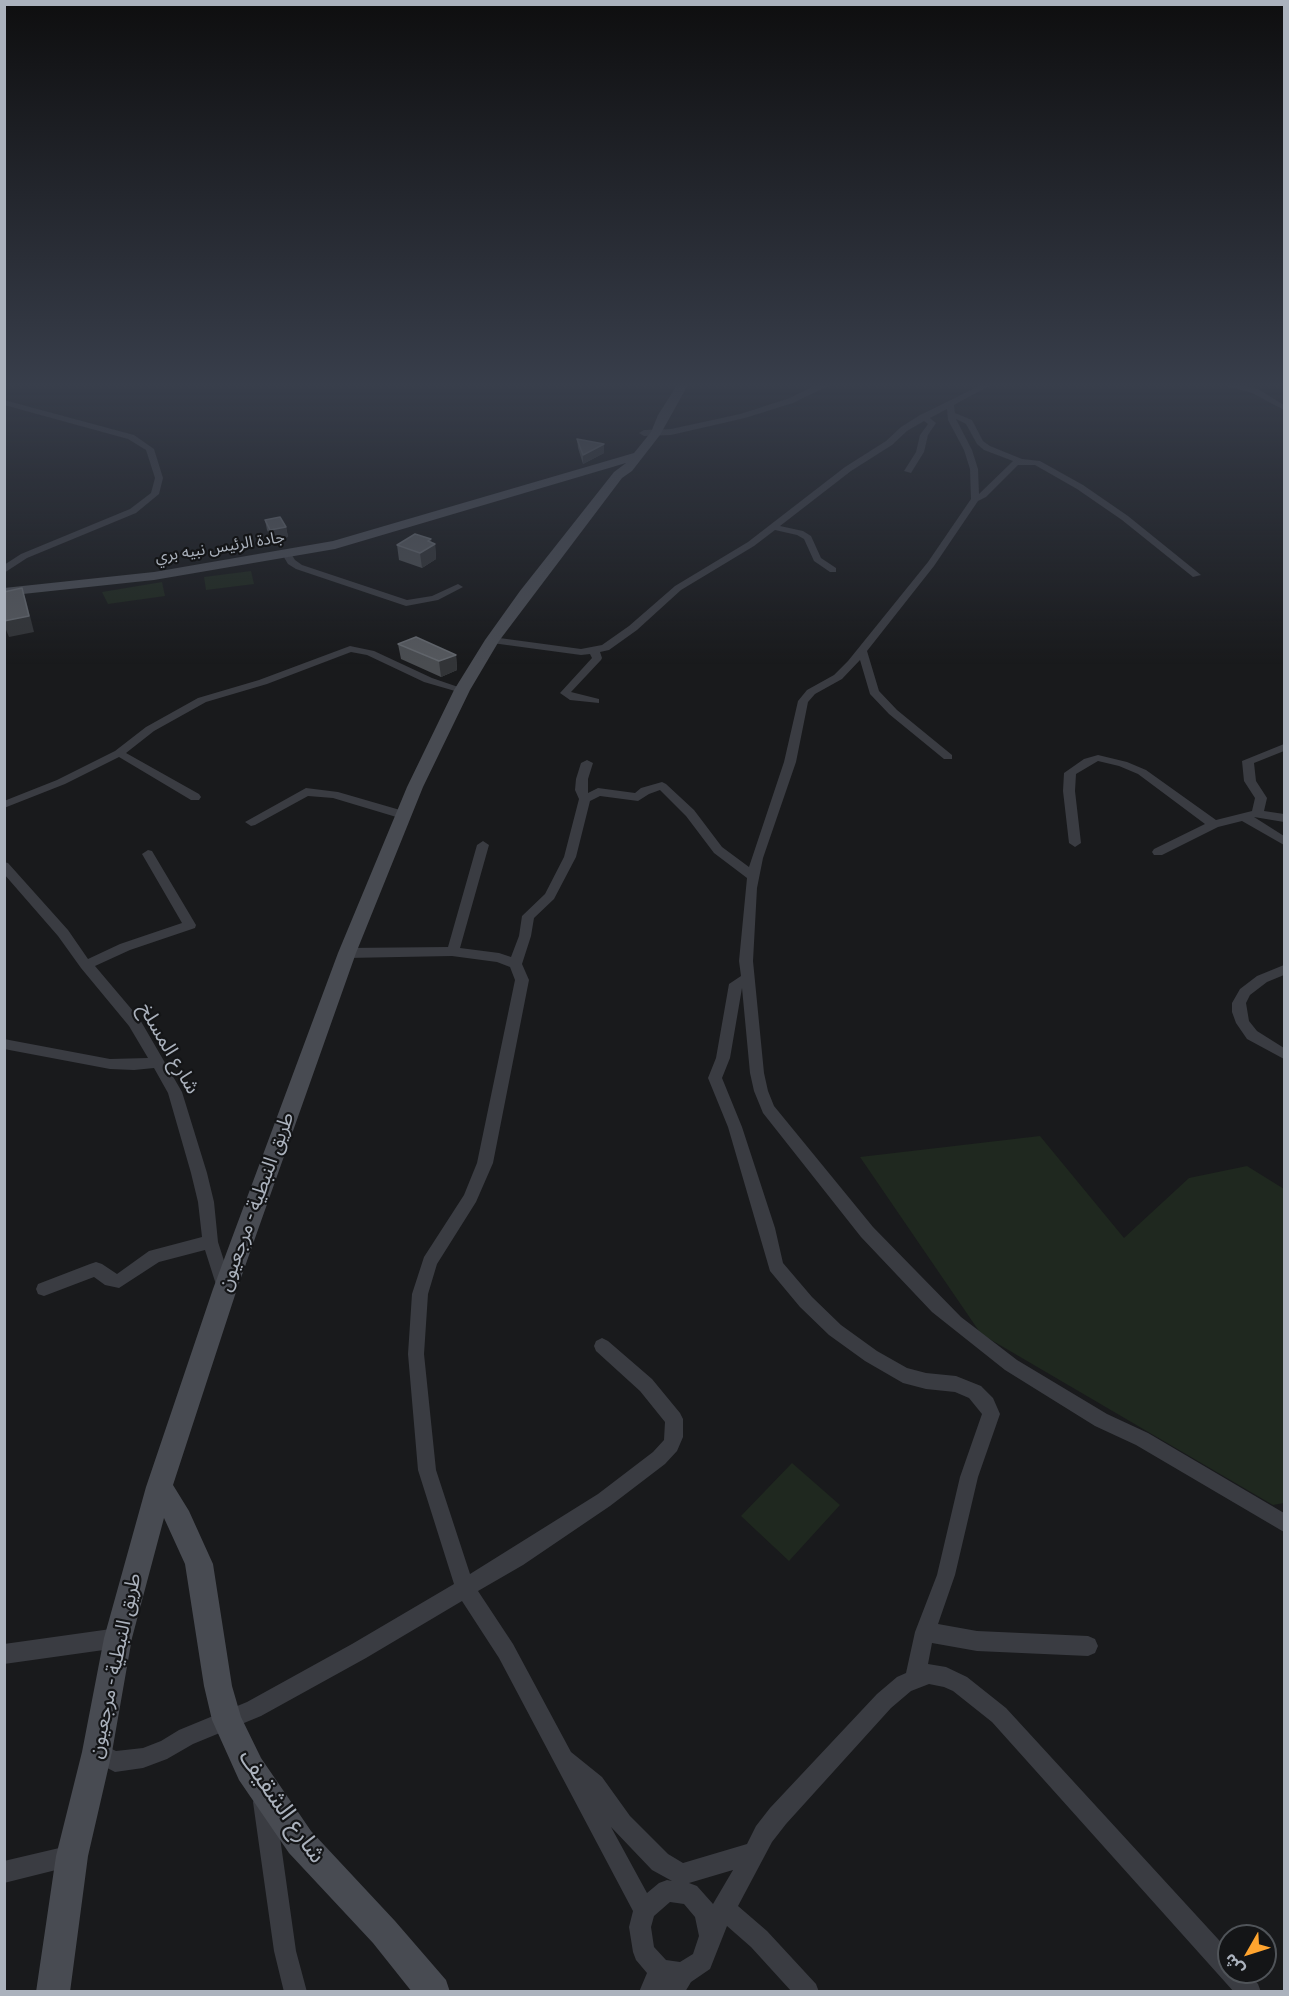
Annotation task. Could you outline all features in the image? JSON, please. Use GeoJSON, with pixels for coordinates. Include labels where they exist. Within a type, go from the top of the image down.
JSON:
{"type":"FeatureCollection","features":[{"type":"Feature","properties":{"kind":"main road","name":"جادة الرئيس نبيه بري"},"geometry":{"type":"LineString","coordinates":[[4,592],[154,576],[335,545],[385,532],[556,478]]}},
{"type":"Feature","properties":{"kind":"main road","name":"طريق النبطية - مرجعيون"},"geometry":{"type":"LineString","coordinates":[[47,1989],[72,1856],[97,1752],[118,1638],[159,1487],[225,1289],[347,953],[403,815],[462,690],[492,640],[525,594],[615,478]]}},
{"type":"Feature","properties":{"kind":"main road","name":"شارع الشقيف"},"geometry":{"type":"LineString","coordinates":[[159,1487],[180,1520],[199,1564],[210,1639],[227,1720],[250,1769],[300,1842],[384,1932],[434,1992]]}},
{"type":"Feature","properties":{"kind":"street"},"geometry":{"type":"LineString","coordinates":[[4,570],[24,556],[133,511],[155,494],[159,478]]}},
{"type":"Feature","properties":{"kind":"street"},"geometry":{"type":"LineString","coordinates":[[492,640],[581,652],[594,651],[614,643],[678,588],[751,544],[837,478]]}},
{"type":"Feature","properties":{"kind":"street"},"geometry":{"type":"LineString","coordinates":[[974,478],[975,499]]}},
{"type":"Feature","properties":{"kind":"street"},"geometry":{"type":"LineString","coordinates":[[999,478],[983,495],[975,499],[931,564],[846,670],[811,692],[803,701],[790,762],[764,836],[753,876],[747,938],[748,978],[757,1073],[768,1109],[867,1232],[938,1307],[1011,1365],[1101,1420],[1142,1439],[1284,1523]]}},
{"type":"Feature","properties":{"kind":"street"},"geometry":{"type":"LineString","coordinates":[[1065,478],[1125,518],[1196,575]]}},
{"type":"Feature","properties":{"kind":"street"},"geometry":{"type":"LineString","coordinates":[[774,527],[800,533],[808,538],[817,560],[833,570]]}},
{"type":"Feature","properties":{"kind":"street"},"geometry":{"type":"LineString","coordinates":[[287,554],[291,562],[299,567],[406,603],[435,598],[458,587]]}},
{"type":"Feature","properties":{"kind":"street"},"geometry":{"type":"LineString","coordinates":[[4,806],[61,782],[119,753],[150,729],[202,700],[263,682],[351,649],[370,653],[428,680],[462,690]]}},
{"type":"Feature","properties":{"kind":"street"},"geometry":{"type":"LineString","coordinates":[[862,650],[870,686],[874,692],[893,712],[948,757]]}},
{"type":"Feature","properties":{"kind":"street"},"geometry":{"type":"LineString","coordinates":[[594,651],[597,658],[565,693],[574,698],[595,701]]}},
{"type":"Feature","properties":{"kind":"street"},"geometry":{"type":"LineString","coordinates":[[1257,813],[1261,798],[1250,781],[1248,761],[1284,747]]}},
{"type":"Feature","properties":{"kind":"street"},"geometry":{"type":"LineString","coordinates":[[119,753],[195,797]]}},
{"type":"Feature","properties":{"kind":"street"},"geometry":{"type":"LineString","coordinates":[[1075,843],[1069,791],[1070,773],[1088,761],[1098,758],[1123,764],[1142,772],[1214,825]]}},
{"type":"Feature","properties":{"kind":"street"},"geometry":{"type":"LineString","coordinates":[[587,763],[581,790],[585,799],[570,857],[550,896],[528,916],[525,936],[515,964],[522,980],[490,1147],[471,1198],[430,1262],[420,1294],[416,1354],[427,1470],[465,1588],[506,1651],[644,1910]]}},
{"type":"Feature","properties":{"kind":"street"},"geometry":{"type":"LineString","coordinates":[[585,799],[598,792],[638,797],[657,785],[662,786],[690,813],[718,850],[753,876]]}},
{"type":"Feature","properties":{"kind":"street"},"geometry":{"type":"LineString","coordinates":[[251,822],[306,792],[318,792],[403,815]]}},
{"type":"Feature","properties":{"kind":"street"},"geometry":{"type":"LineString","coordinates":[[1158,852],[1214,825],[1243,816],[1257,813],[1284,818]]}},
{"type":"Feature","properties":{"kind":"street"},"geometry":{"type":"LineString","coordinates":[[1243,816],[1284,841]]}},
{"type":"Feature","properties":{"kind":"street"},"geometry":{"type":"LineString","coordinates":[[452,951],[461,929],[483,845]]}},
{"type":"Feature","properties":{"kind":"street"},"geometry":{"type":"LineString","coordinates":[[86,965],[125,947],[190,925],[148,854]]}},
{"type":"Feature","properties":{"kind":"street","name":"شارع المسلخ"},"geometry":{"type":"LineString","coordinates":[[4,866],[63,933],[86,965],[134,1022],[175,1092],[206,1202],[210,1242],[225,1289]]}},
{"type":"Feature","properties":{"kind":"street"},"geometry":{"type":"LineString","coordinates":[[347,953],[452,951],[499,958],[515,964]]}},
{"type":"Feature","properties":{"kind":"street"},"geometry":{"type":"LineString","coordinates":[[1284,970],[1262,979],[1245,992],[1239,1003],[1239,1012],[1243,1023],[1252,1035],[1284,1054]]}},
{"type":"Feature","properties":{"kind":"street"},"geometry":{"type":"LineString","coordinates":[[748,978],[736,984],[723,1058],[715,1078],[735,1127],[767,1228],[776,1266],[806,1302],[835,1330],[871,1356],[903,1375],[926,1381],[956,1384],[975,1392],[987,1404],[991,1414],[969,1478],[946,1575],[925,1632],[915,1678]]}},
{"type":"Feature","properties":{"kind":"street"},"geometry":{"type":"LineString","coordinates":[[4,1044],[110,1064],[134,1065],[156,1062]]}},
{"type":"Feature","properties":{"kind":"street"},"geometry":{"type":"LineString","coordinates":[[44,1289],[96,1269],[111,1280],[119,1281],[155,1256],[210,1242]]}},
{"type":"Feature","properties":{"kind":"street"},"geometry":{"type":"LineString","coordinates":[[97,1752],[115,1762],[143,1758],[167,1749],[186,1737],[227,1720],[304,1682],[516,1558],[604,1500],[659,1458],[670,1445],[675,1427],[669,1412],[624,1364],[602,1346]]}},
{"type":"Feature","properties":{"kind":"street"},"geometry":{"type":"LineString","coordinates":[[925,1632],[977,1641],[1088,1646]]}},
{"type":"Feature","properties":{"kind":"street"},"geometry":{"type":"LineString","coordinates":[[4,1654],[118,1638]]}},
{"type":"Feature","properties":{"kind":"street"},"geometry":{"type":"LineString","coordinates":[[650,1992],[702,1961],[723,1908],[764,1834],[790,1802],[884,1701],[904,1684],[929,1674],[946,1677],[982,1699],[999,1715],[1217,1955]]}},
{"type":"Feature","properties":{"kind":"street"},"geometry":{"type":"LineString","coordinates":[[561,1756],[594,1784],[622,1824],[705,1911],[710,1936]]}},
{"type":"Feature","properties":{"kind":"street"},"geometry":{"type":"LineString","coordinates":[[263,1788],[272,1869],[285,1951],[296,1992]]}},
{"type":"Feature","properties":{"kind":"street"},"geometry":{"type":"LineString","coordinates":[[671,1979],[644,1952],[640,1926],[644,1910],[680,1883],[754,1853]]}},
{"type":"Feature","properties":{"kind":"street"},"geometry":{"type":"LineString","coordinates":[[4,1872],[72,1856]]}},
{"type":"Feature","properties":{"kind":"street"},"geometry":{"type":"LineString","coordinates":[[723,1908],[759,1939],[808,1992]]}},
{"type":"Feature","properties":{"kind":"shaded area"},"geometry":{"type":"Polygon","coordinates":[[[251,571],[254,584],[206,590],[204,577],[251,571]]]}},
{"type":"Feature","properties":{"kind":"shaded area"},"geometry":{"type":"Polygon","coordinates":[[[162,582],[165,596],[108,604],[102,592],[162,582]]]}},
{"type":"Feature","properties":{"kind":"shaded area"},"geometry":{"type":"Polygon","coordinates":[[[1040,1136],[1124,1238],[1189,1178],[1247,1166],[1284,1189],[1284,1503],[1273,1505],[981,1334],[860,1157],[1040,1136]]]}},
{"type":"Feature","properties":{"kind":"shaded area"},"geometry":{"type":"Polygon","coordinates":[[[792,1463],[840,1505],[789,1561],[741,1516],[792,1463]]]}},
{"type":"Feature","properties":{"kind":"building"},"geometry":{"type":"Polygon","coordinates":[[[280,517],[286,527],[270,530],[265,520],[280,517]]]}},
{"type":"Feature","properties":{"kind":"building"},"geometry":{"type":"Polygon","coordinates":[[[415,534],[431,539],[428,541],[435,544],[420,553],[397,545],[415,534]]]}},
{"type":"Feature","properties":{"kind":"building"},"geometry":{"type":"Polygon","coordinates":[[[22,588],[29,616],[4,621],[4,592],[22,588]]]}},
{"type":"Feature","properties":{"kind":"building"},"geometry":{"type":"Polygon","coordinates":[[[416,637],[456,655],[439,661],[398,644],[416,637]]]}}]}
